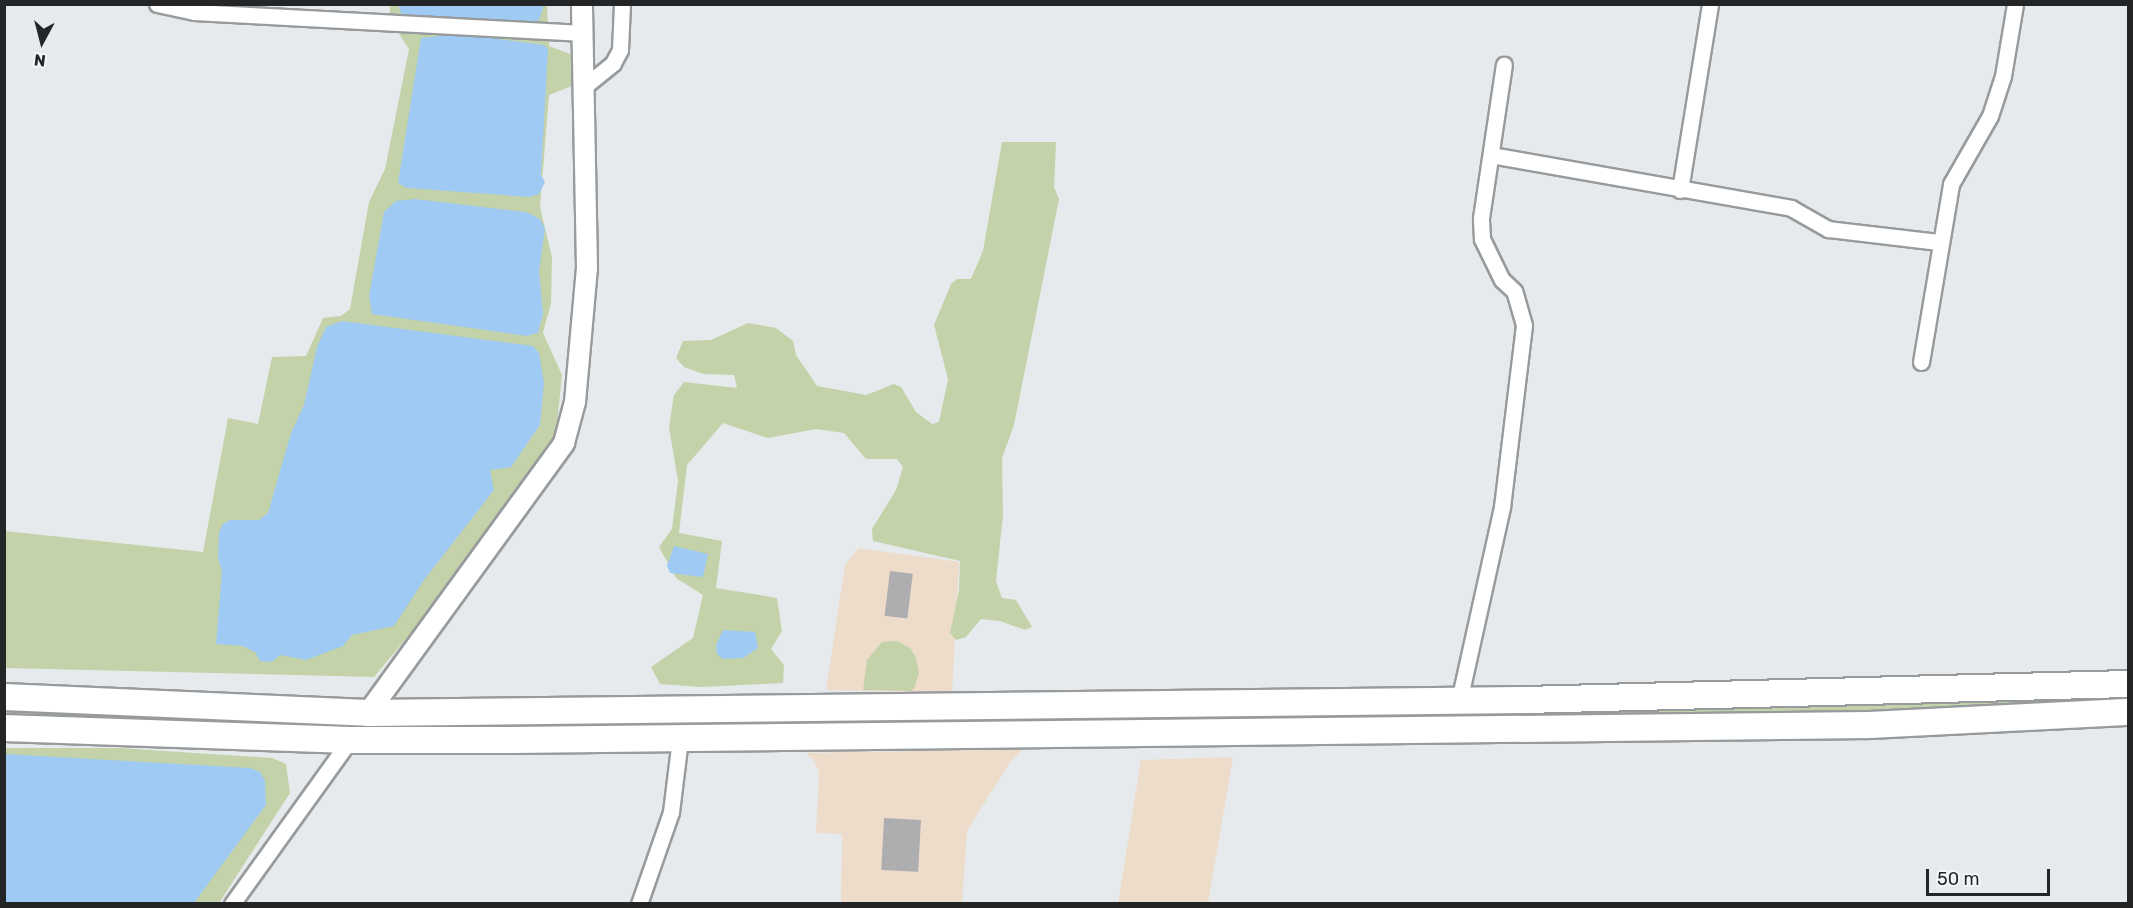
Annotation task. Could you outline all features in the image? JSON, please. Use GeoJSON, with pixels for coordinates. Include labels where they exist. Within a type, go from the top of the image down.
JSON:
{"type":"FeatureCollection","features":[{"type":"Feature","properties":{"kind":"highway"},"geometry":{"type":"LineString","coordinates":[[4,697],[368,713],[1459,701],[2128,684]]}},
{"type":"Feature","properties":{"kind":"highway"},"geometry":{"type":"LineString","coordinates":[[4,728],[350,740],[680,739],[1868,725],[2128,712]]}},
{"type":"Feature","properties":{"kind":"street"},"geometry":{"type":"LineString","coordinates":[[157,4],[194,12],[583,33]]}},
{"type":"Feature","properties":{"kind":"street"},"geometry":{"type":"LineString","coordinates":[[368,713],[564,443],[575,402],[587,268],[582,4]]}},
{"type":"Feature","properties":{"kind":"street"},"geometry":{"type":"LineString","coordinates":[[585,86],[613,63],[620,50],[622,4]]}},
{"type":"Feature","properties":{"kind":"street"},"geometry":{"type":"LineString","coordinates":[[1680,190],[1710,4]]}},
{"type":"Feature","properties":{"kind":"street"},"geometry":{"type":"LineString","coordinates":[[1921,362],[1939,242],[1951,184],[1990,116],[2003,76],[2015,4]]}},
{"type":"Feature","properties":{"kind":"street"},"geometry":{"type":"LineString","coordinates":[[1459,701],[1502,507],[1524,325],[1514,291],[1502,280],[1482,239],[1504,65]]}},
{"type":"Feature","properties":{"kind":"street"},"geometry":{"type":"LineString","coordinates":[[1491,155],[1592,170],[1680,190],[1791,208],[1828,229],[1939,242]]}},
{"type":"Feature","properties":{"kind":"street"},"geometry":{"type":"LineString","coordinates":[[639,903],[671,812],[680,739]]}},
{"type":"Feature","properties":{"kind":"street"},"geometry":{"type":"LineString","coordinates":[[232,903],[350,740]]}},
{"type":"Feature","properties":{"kind":"shaded area"},"geometry":{"type":"Polygon","coordinates":[[[859,548],[959,562],[952,693],[826,690],[845,565],[859,548]]]}},
{"type":"Feature","properties":{"kind":"shaded area"},"geometry":{"type":"Polygon","coordinates":[[[1023,749],[1010,762],[967,831],[962,903],[841,903],[842,834],[816,833],[819,773],[814,760],[805,753],[1023,749]]]}},
{"type":"Feature","properties":{"kind":"shaded area"},"geometry":{"type":"Polygon","coordinates":[[[1233,757],[1208,903],[1118,903],[1141,760],[1233,757]]]}},
{"type":"Feature","properties":{"kind":"green space"},"geometry":{"type":"Polygon","coordinates":[[[390,5],[547,5],[549,46],[573,55],[572,86],[549,95],[540,207],[552,257],[551,303],[543,333],[562,375],[555,444],[466,567],[374,677],[5,668],[5,531],[203,552],[228,418],[258,424],[272,357],[306,356],[323,318],[341,316],[350,309],[369,202],[385,169],[409,49],[390,20],[390,5]]]}},
{"type":"Feature","properties":{"kind":"green space"},"geometry":{"type":"Polygon","coordinates":[[[1002,142],[1056,142],[1054,187],[1059,199],[1014,425],[1002,458],[1003,515],[996,581],[1002,598],[1016,600],[1032,627],[1025,630],[1000,621],[981,619],[966,637],[956,640],[950,633],[959,590],[960,561],[873,541],[872,529],[896,490],[903,467],[897,459],[866,459],[844,433],[816,429],[768,438],[723,423],[687,465],[679,533],[722,541],[716,588],[777,598],[782,631],[771,649],[784,665],[783,683],[701,687],[660,684],[651,667],[693,638],[703,595],[676,578],[659,547],[672,529],[678,481],[669,427],[674,395],[684,382],[737,388],[734,375],[703,374],[684,367],[676,358],[683,341],[711,340],[748,323],[776,328],[793,341],[796,355],[817,386],[866,395],[894,384],[901,387],[916,412],[932,424],[939,422],[948,379],[934,325],[951,284],[957,279],[971,279],[983,251],[1002,142]]]}},
{"type":"Feature","properties":{"kind":"green space"},"geometry":{"type":"Polygon","coordinates":[[[897,641],[910,648],[916,658],[919,672],[912,691],[863,690],[867,660],[882,642],[897,641]]]}},
{"type":"Feature","properties":{"kind":"green space"},"geometry":{"type":"Polygon","coordinates":[[[2128,692],[2128,699],[2024,708],[893,724],[413,728],[402,724],[2128,692]]]}},
{"type":"Feature","properties":{"kind":"green space"},"geometry":{"type":"Polygon","coordinates":[[[5,702],[359,723],[347,728],[5,714],[5,702]]]}},
{"type":"Feature","properties":{"kind":"green space"},"geometry":{"type":"Polygon","coordinates":[[[5,748],[119,748],[272,758],[286,764],[290,793],[219,903],[5,904],[5,748]]]}},
{"type":"Feature","properties":{"kind":"water"},"geometry":{"type":"Polygon","coordinates":[[[398,4],[544,5],[539,20],[532,24],[408,20],[402,16],[398,4]]]}},
{"type":"Feature","properties":{"kind":"water"},"geometry":{"type":"Polygon","coordinates":[[[460,34],[544,45],[548,49],[541,175],[545,182],[539,194],[529,197],[407,188],[398,183],[421,38],[460,34]]]}},
{"type":"Feature","properties":{"kind":"water"},"geometry":{"type":"Polygon","coordinates":[[[415,199],[526,212],[540,219],[545,229],[539,271],[543,314],[538,333],[527,336],[372,314],[369,296],[384,212],[396,201],[415,199]]]}},
{"type":"Feature","properties":{"kind":"water"},"geometry":{"type":"Polygon","coordinates":[[[342,321],[533,346],[539,353],[544,383],[540,425],[511,467],[490,470],[494,490],[424,580],[394,626],[352,635],[343,646],[306,660],[280,655],[272,662],[260,661],[255,652],[243,646],[216,644],[222,571],[218,559],[219,532],[223,524],[230,520],[259,520],[268,513],[291,433],[304,405],[317,347],[326,327],[342,321]]]}},
{"type":"Feature","properties":{"kind":"water"},"geometry":{"type":"Polygon","coordinates":[[[674,546],[708,554],[703,577],[670,573],[667,566],[674,546]]]}},
{"type":"Feature","properties":{"kind":"water"},"geometry":{"type":"Polygon","coordinates":[[[723,630],[755,632],[758,648],[743,658],[723,659],[717,654],[716,645],[723,630]]]}},
{"type":"Feature","properties":{"kind":"water"},"geometry":{"type":"Polygon","coordinates":[[[4,754],[250,768],[260,772],[265,781],[266,805],[194,903],[5,903],[4,754]]]}},
{"type":"Feature","properties":{"kind":"building"},"geometry":{"type":"Polygon","coordinates":[[[890,571],[913,574],[907,618],[885,616],[890,571]]]}},
{"type":"Feature","properties":{"kind":"building"},"geometry":{"type":"Polygon","coordinates":[[[884,818],[921,820],[918,872],[881,870],[884,818]]]}}]}
